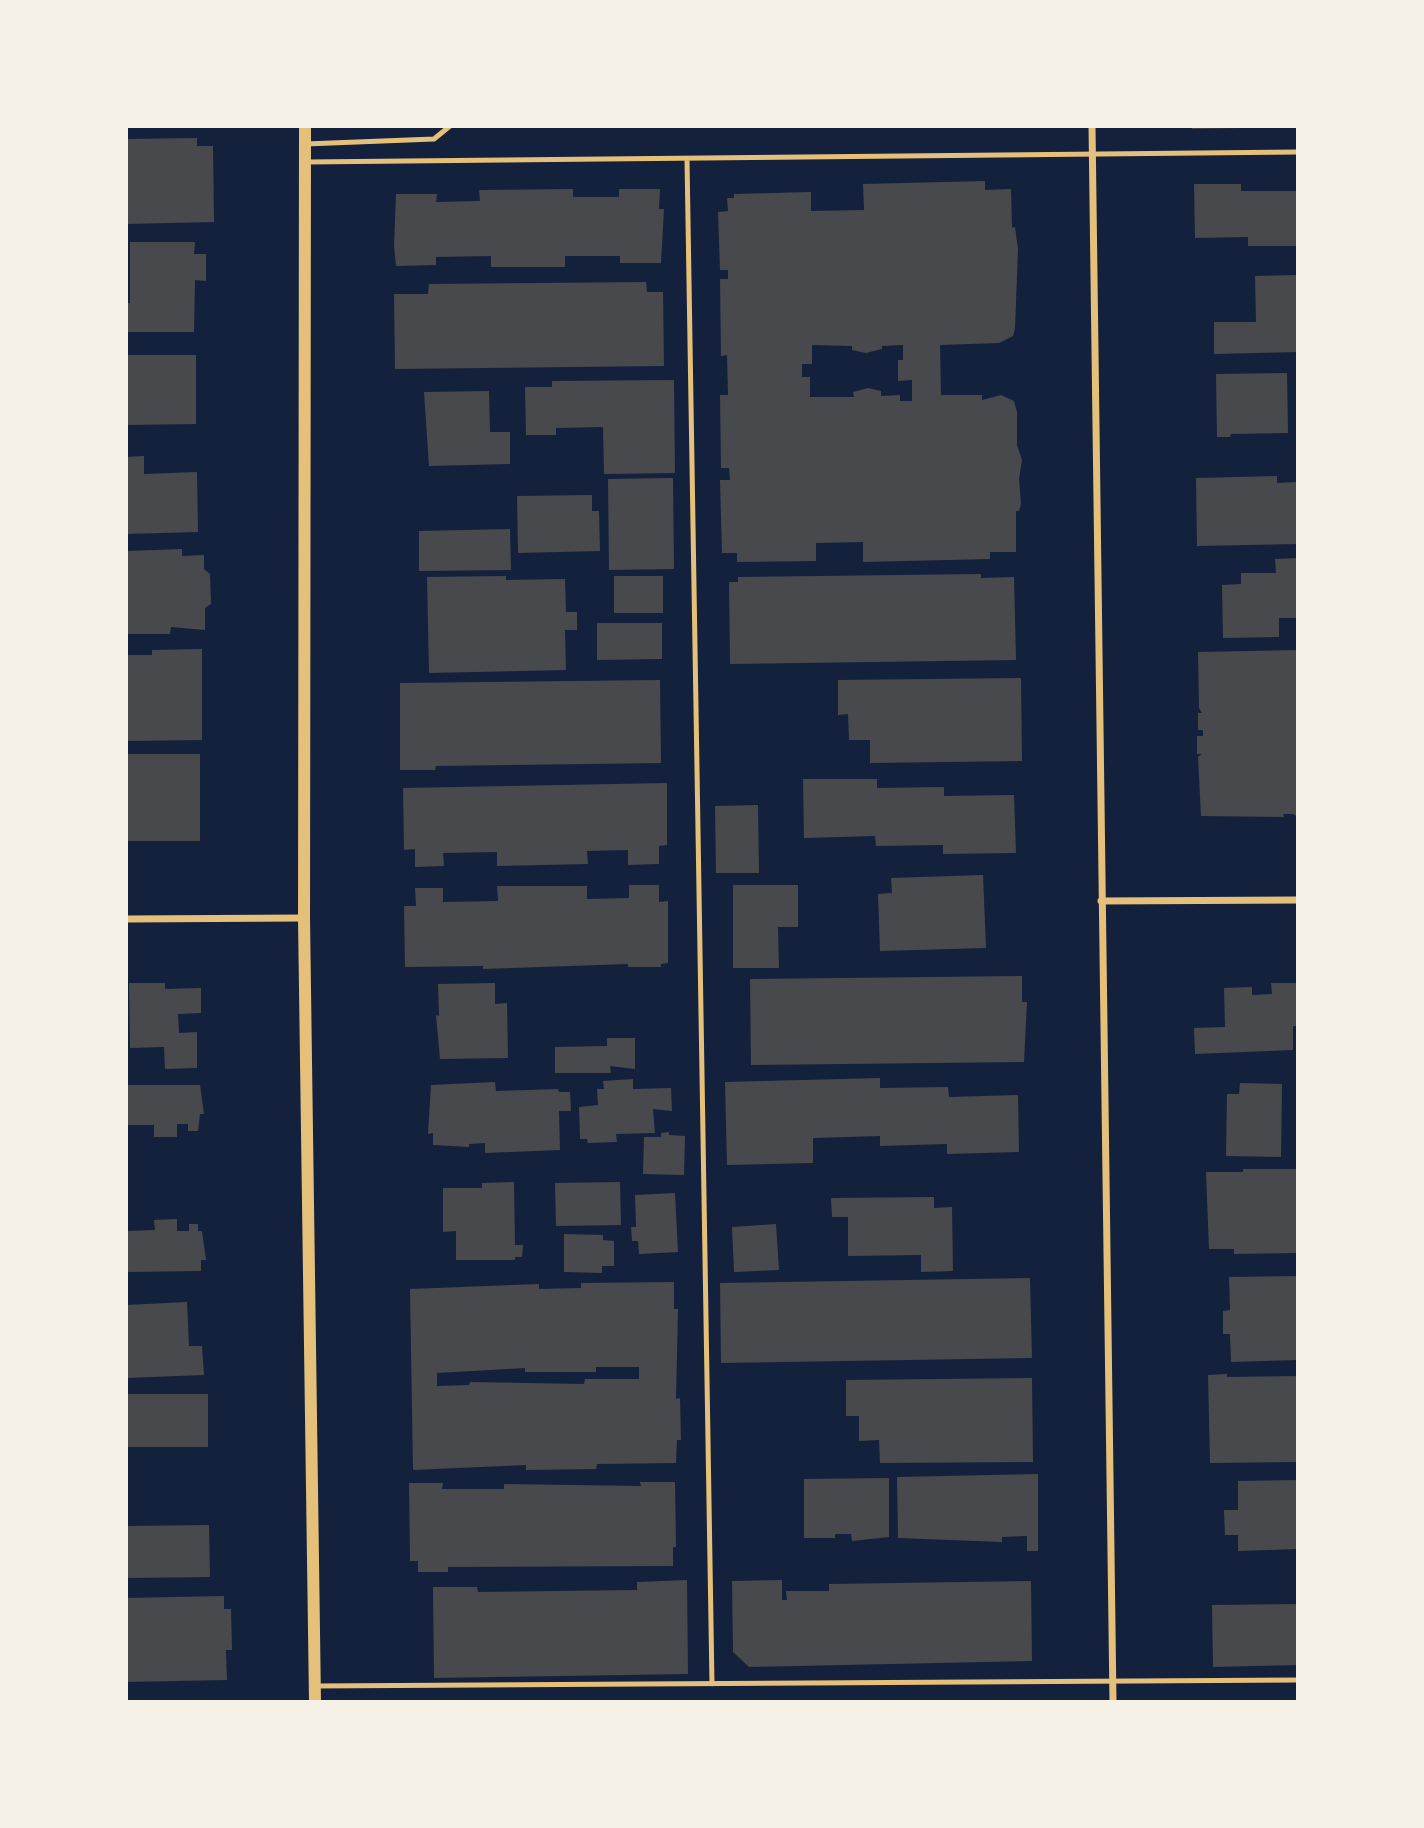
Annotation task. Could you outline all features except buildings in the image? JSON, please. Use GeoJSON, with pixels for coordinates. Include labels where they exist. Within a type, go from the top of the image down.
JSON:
{"type":"FeatureCollection","features":[{"type":"Feature","properties":{"kind":"street"},"geometry":{"type":"LineString","coordinates":[[305,126],[304,918],[316,1702]]}},
{"type":"Feature","properties":{"kind":"street"},"geometry":{"type":"LineString","coordinates":[[1092,126],[1113,1702]]}},
{"type":"Feature","properties":{"kind":"street"},"geometry":{"type":"LineString","coordinates":[[1101,901],[1298,900]]}},
{"type":"Feature","properties":{"kind":"street"},"geometry":{"type":"LineString","coordinates":[[126,919],[304,918]]}},
{"type":"Feature","properties":{"kind":"lane"},"geometry":{"type":"LineString","coordinates":[[305,144],[434,139],[450,126]]}},
{"type":"Feature","properties":{"kind":"lane"},"geometry":{"type":"LineString","coordinates":[[304,162],[1298,152]]}},
{"type":"Feature","properties":{"kind":"lane"},"geometry":{"type":"LineString","coordinates":[[687,159],[712,1684]]}},
{"type":"Feature","properties":{"kind":"lane"},"geometry":{"type":"LineString","coordinates":[[315,1686],[1298,1680]]}}]}
